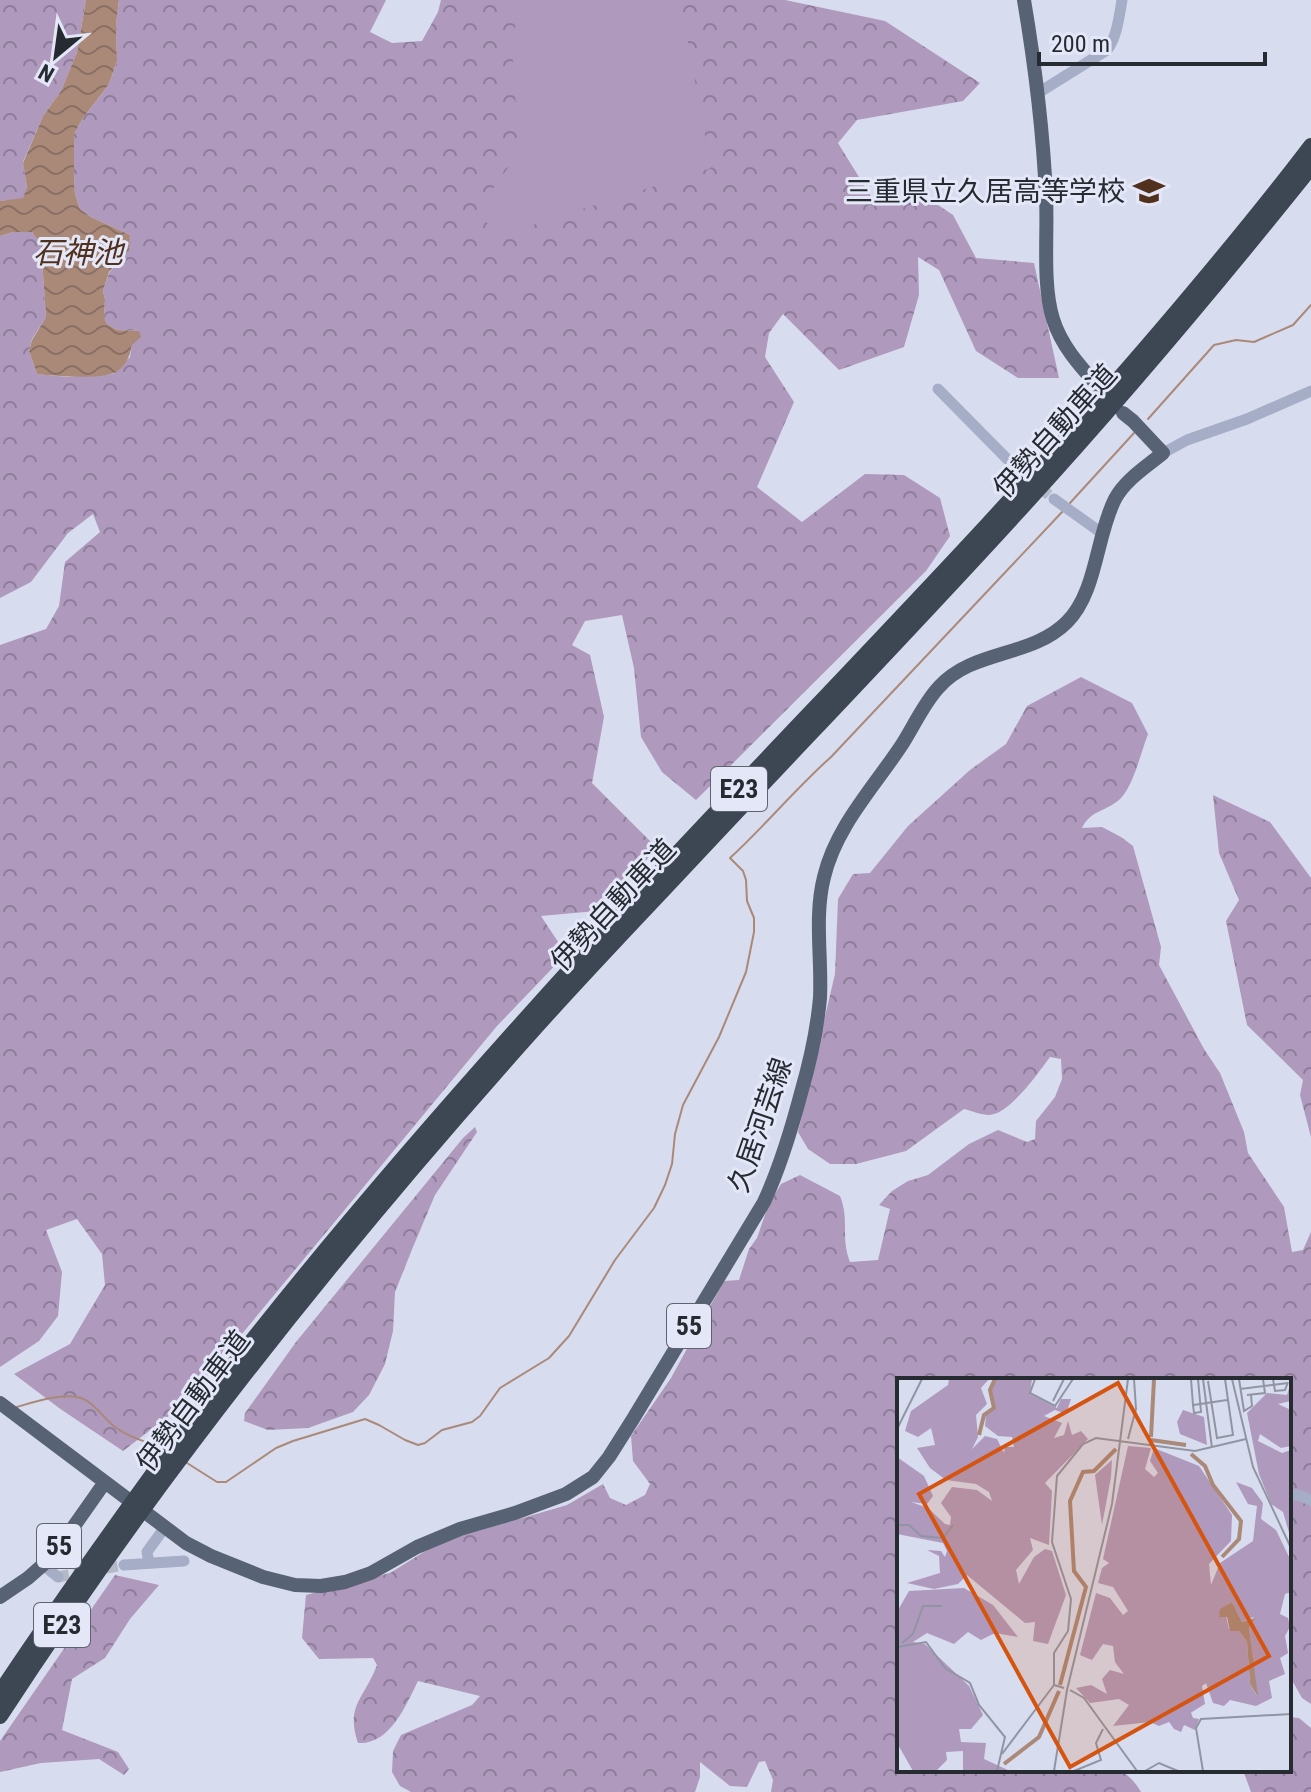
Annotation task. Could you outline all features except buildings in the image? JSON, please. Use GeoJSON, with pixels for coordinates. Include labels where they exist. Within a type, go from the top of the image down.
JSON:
{"type":"FeatureCollection","features":[{"type":"Feature","properties":{"kind":"highway","name":"伊勢自動車道"},"geometry":{"type":"LineString","coordinates":[[0,1693],[42,1630],[183,1445],[254,1338],[355,1215],[516,1029],[991,522],[1101,400],[1311,146]]}},
{"type":"Feature","properties":{"kind":"highway","name":"伊勢自動車道"},"geometry":{"type":"LineString","coordinates":[[183,1445],[376,1211],[526,1037],[1000,531],[1213,289],[1311,167]]}},
{"type":"Feature","properties":{"kind":"highway","name":"伊勢自動車道"},"geometry":{"type":"LineString","coordinates":[[0,1716],[120,1531]]}},
{"type":"Feature","properties":{"kind":"main road"},"geometry":{"type":"LineString","coordinates":[[1024,0],[1045,166],[1050,304],[1061,339],[1097,385]]}},
{"type":"Feature","properties":{"kind":"main road"},"geometry":{"type":"LineString","coordinates":[[1123,413],[1163,453]]}},
{"type":"Feature","properties":{"kind":"main road","name":"久居河芸線"},"geometry":{"type":"LineString","coordinates":[[0,1403],[186,1543],[263,1577],[295,1585],[334,1585],[359,1578],[417,1547],[460,1529],[566,1494],[593,1477],[633,1419],[748,1228],[774,1179],[790,1134],[814,1043],[821,969],[821,893],[831,853],[842,831],[941,684],[970,664],[1040,642],[1069,619],[1086,591],[1116,497],[1126,483],[1163,453]]}},
{"type":"Feature","properties":{"kind":"main road","name":"55"},"geometry":{"type":"LineString","coordinates":[[0,1597],[53,1556],[105,1482]]}},
{"type":"Feature","properties":{"kind":"street"},"geometry":{"type":"LineString","coordinates":[[1038,93],[1105,52],[1112,44],[1122,0]]}},
{"type":"Feature","properties":{"kind":"street"},"geometry":{"type":"LineString","coordinates":[[938,389],[1015,467]]}},
{"type":"Feature","properties":{"kind":"street"},"geometry":{"type":"LineString","coordinates":[[1163,453],[1187,440],[1247,419],[1311,391]]}},
{"type":"Feature","properties":{"kind":"street"},"geometry":{"type":"LineString","coordinates":[[1063,505],[1103,534]]}},
{"type":"Feature","properties":{"kind":"street"},"geometry":{"type":"LineString","coordinates":[[1291,1495],[1311,1500]]}},
{"type":"Feature","properties":{"kind":"street"},"geometry":{"type":"LineString","coordinates":[[149,1563],[147,1552],[165,1527]]}},
{"type":"Feature","properties":{"kind":"street"},"geometry":{"type":"LineString","coordinates":[[124,1565],[184,1561]]}},
{"type":"Feature","properties":{"kind":"street"},"geometry":{"type":"LineString","coordinates":[[43,1565],[58,1577]]}},
{"type":"Feature","properties":{"kind":"green space"},"geometry":{"type":"Polygon","coordinates":[[[0,0],[86,0],[77,52],[61,91],[43,116],[23,162],[27,187],[23,199],[0,201],[0,0]]]}},
{"type":"Feature","properties":{"kind":"green space"},"geometry":{"type":"Polygon","coordinates":[[[119,0],[386,0],[370,32],[392,43],[422,41],[441,0],[785,0],[885,21],[980,83],[963,101],[857,120],[838,143],[875,203],[929,199],[953,215],[976,258],[1034,263],[1059,378],[1018,378],[976,351],[939,270],[918,257],[919,295],[904,347],[839,370],[783,314],[769,333],[765,357],[794,402],[757,487],[802,522],[865,474],[904,475],[940,498],[950,536],[926,571],[696,800],[662,772],[641,737],[634,668],[622,615],[585,621],[572,645],[590,655],[604,717],[592,783],[656,847],[627,886],[596,911],[541,916],[566,954],[497,1026],[183,1405],[123,1451],[14,1374],[70,1344],[105,1285],[102,1254],[77,1219],[46,1230],[62,1272],[58,1316],[39,1341],[0,1367],[0,645],[46,629],[59,606],[65,562],[100,532],[93,514],[68,533],[31,582],[0,598],[0,236],[32,232],[41,245],[46,317],[32,339],[29,351],[37,374],[68,377],[113,374],[130,357],[139,331],[117,330],[107,324],[104,317],[103,291],[109,273],[128,250],[130,235],[80,209],[75,194],[74,134],[109,84],[117,61],[119,0]]]}},
{"type":"Feature","properties":{"kind":"green space"},"geometry":{"type":"Polygon","coordinates":[[[520,0],[680,0],[711,168],[502,235],[475,213],[515,158],[520,132],[512,76],[516,15],[520,0]]]}},
{"type":"Feature","properties":{"kind":"green space"},"geometry":{"type":"Polygon","coordinates":[[[1081,677],[1132,703],[1148,734],[1133,776],[1121,798],[1090,817],[1082,828],[1102,827],[1133,846],[1161,947],[1159,965],[1220,1073],[1244,1132],[1248,1153],[1284,1207],[1292,1252],[1303,1250],[1311,1232],[1311,1704],[1302,1698],[1291,1679],[1291,1378],[897,1378],[897,1772],[1122,1772],[1141,1792],[771,1792],[773,1780],[765,1761],[759,1762],[747,1787],[730,1786],[700,1762],[700,1777],[695,1792],[411,1792],[400,1786],[392,1772],[393,1751],[401,1735],[472,1705],[480,1696],[418,1681],[388,1731],[369,1742],[358,1743],[355,1710],[377,1665],[373,1658],[319,1659],[302,1638],[306,1595],[390,1573],[440,1542],[567,1505],[603,1484],[610,1498],[626,1505],[645,1495],[650,1484],[633,1461],[631,1436],[671,1378],[724,1281],[739,1280],[749,1249],[781,1184],[800,1175],[840,1196],[850,1262],[878,1260],[890,1209],[879,1205],[892,1191],[908,1181],[928,1175],[969,1144],[998,1130],[1027,1142],[1035,1139],[1036,1121],[1055,1097],[1062,1079],[1061,1059],[1050,1057],[1022,1092],[997,1113],[980,1114],[964,1109],[906,1151],[856,1164],[830,1164],[808,1149],[798,1132],[835,974],[838,899],[853,874],[870,873],[908,826],[970,770],[1006,744],[1027,706],[1081,677]]]}},
{"type":"Feature","properties":{"kind":"green space"},"geometry":{"type":"Polygon","coordinates":[[[1213,795],[1270,822],[1311,878],[1311,1137],[1300,1095],[1303,1080],[1247,1025],[1226,921],[1239,900],[1219,853],[1213,795]]]}},
{"type":"Feature","properties":{"kind":"green space"},"geometry":{"type":"Polygon","coordinates":[[[475,1127],[477,1132],[435,1195],[395,1292],[393,1331],[385,1364],[369,1395],[353,1412],[308,1428],[268,1430],[244,1421],[245,1413],[296,1342],[475,1127]]]}},
{"type":"Feature","properties":{"kind":"green space"},"geometry":{"type":"Polygon","coordinates":[[[115,1575],[159,1585],[130,1619],[105,1658],[72,1679],[62,1730],[118,1752],[129,1769],[124,1775],[99,1759],[41,1763],[0,1772],[0,1741],[115,1575]]]}},
{"type":"Feature","properties":{"kind":"green space"},"geometry":{"type":"Polygon","coordinates":[[[1291,1717],[1299,1718],[1311,1728],[1311,1792],[1251,1792],[1244,1772],[1291,1772],[1291,1717]]]}},
{"type":"Feature","properties":{"kind":"water","name":"石神池"},"geometry":{"type":"Polygon","coordinates":[[[86,0],[119,0],[117,61],[109,84],[74,134],[75,194],[80,209],[130,235],[129,250],[109,272],[103,291],[104,317],[107,324],[117,330],[139,331],[141,337],[132,345],[129,357],[116,372],[78,377],[37,374],[29,351],[46,317],[41,245],[32,232],[0,236],[0,201],[23,198],[27,187],[23,163],[43,116],[61,91],[77,52],[86,0]]]}},
{"type":"Feature","properties":{"kind":"waterway"},"geometry":{"type":"LineString","coordinates":[[1148,419],[1214,345],[1236,340],[1254,342],[1293,325],[1311,305]]}},
{"type":"Feature","properties":{"kind":"waterway"},"geometry":{"type":"LineString","coordinates":[[1070,503],[1134,433]]}},
{"type":"Feature","properties":{"kind":"waterway"},"geometry":{"type":"LineString","coordinates":[[187,1463],[217,1482],[226,1482],[276,1448],[365,1419],[405,1440],[418,1445],[425,1443],[442,1430],[472,1422],[500,1388],[549,1358],[569,1336],[615,1260],[654,1208],[672,1164],[675,1134],[683,1105],[719,1037],[746,972],[754,918],[747,901],[743,871],[730,858],[831,757],[1063,511]]}},
{"type":"Feature","properties":{"kind":"waterway"},"geometry":{"type":"LineString","coordinates":[[17,1407],[40,1400],[74,1396],[91,1403],[120,1431],[162,1447]]}},
{"type":"Feature","properties":{"kind":"tunnel"},"geometry":{"type":"LineString","coordinates":[[1015,467],[1054,499]]}},
{"type":"Feature","properties":{"kind":"tunnel"},"geometry":{"type":"LineString","coordinates":[[58,1577],[124,1565]]}},
{"type":"Feature","properties":{"kind":"place","name":"三重県立久居高等学校"},"geometry":{"type":"Point","coordinates":[1149,191]}}]}
